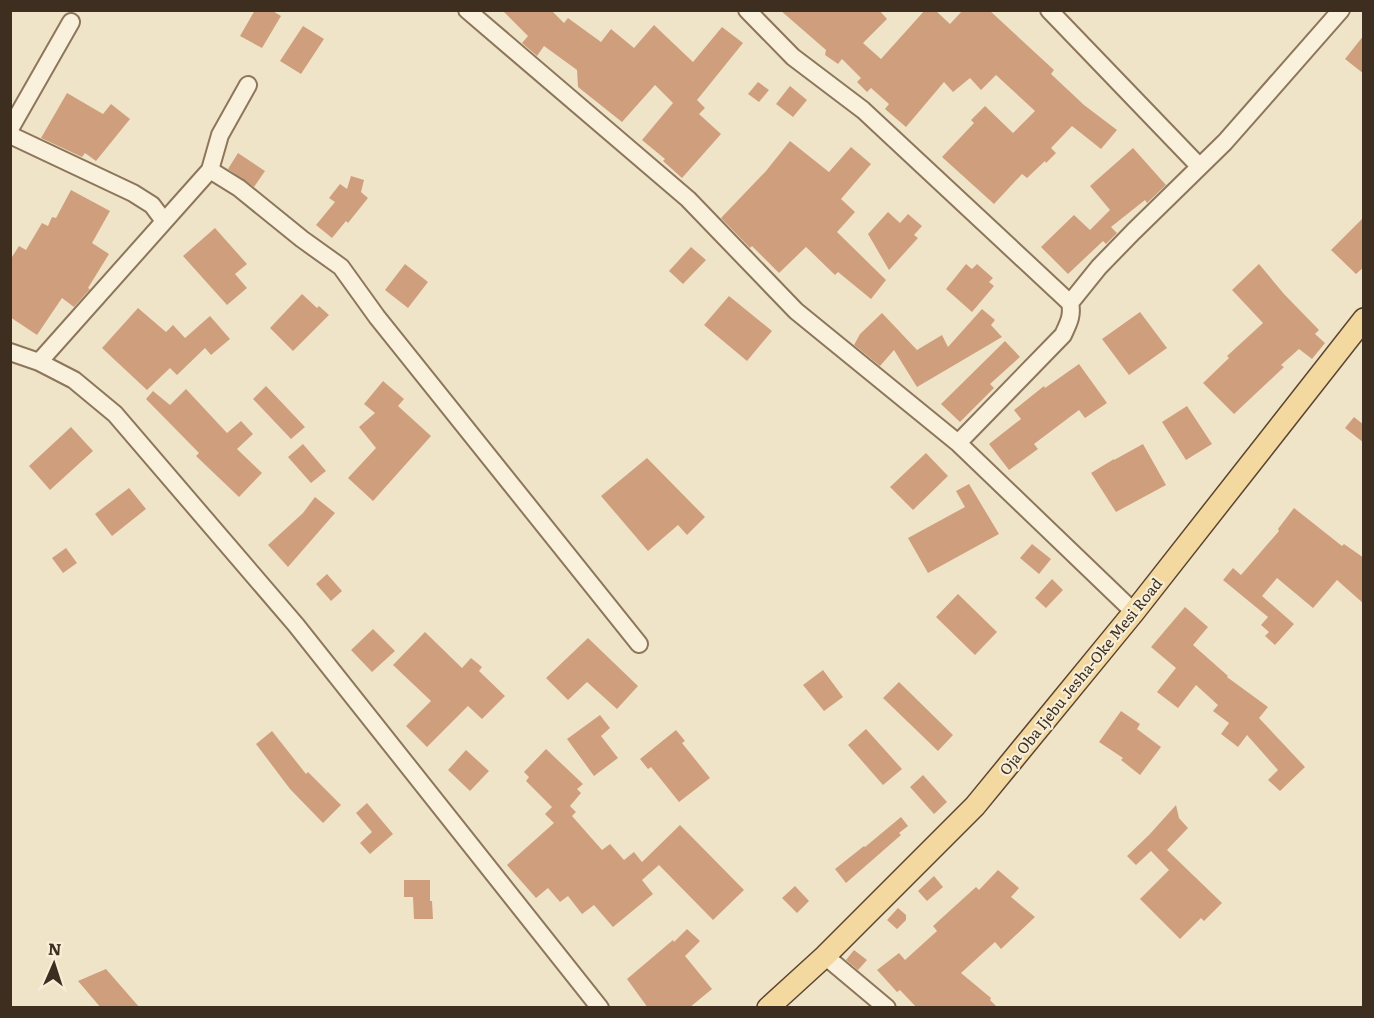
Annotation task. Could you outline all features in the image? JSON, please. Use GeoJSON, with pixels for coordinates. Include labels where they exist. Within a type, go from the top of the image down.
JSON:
{"type":"FeatureCollection","features":[{"type":"Feature","properties":{"kind":"main road","name":"Oja Oba Ijebu Jesha-Oke Mesi Road"},"geometry":{"type":"LineString","coordinates":[[768,1008],[825,956],[975,806],[1134,612],[1364,319]]}},
{"type":"Feature","properties":{"kind":"street"},"geometry":{"type":"LineString","coordinates":[[467,10],[688,199],[796,311],[958,443],[1134,612]]}},
{"type":"Feature","properties":{"kind":"street"},"geometry":{"type":"LineString","coordinates":[[747,10],[794,57],[863,110],[1070,303],[1072,311],[1063,335],[958,443]]}},
{"type":"Feature","properties":{"kind":"street"},"geometry":{"type":"LineString","coordinates":[[1049,10],[1198,166]]}},
{"type":"Feature","properties":{"kind":"street"},"geometry":{"type":"LineString","coordinates":[[1070,303],[1106,260],[1198,166],[1225,142],[1341,10]]}},
{"type":"Feature","properties":{"kind":"street"},"geometry":{"type":"LineString","coordinates":[[10,129],[71,22]]}},
{"type":"Feature","properties":{"kind":"street"},"geometry":{"type":"LineString","coordinates":[[39,362],[210,170],[220,135],[248,85]]}},
{"type":"Feature","properties":{"kind":"street"},"geometry":{"type":"LineString","coordinates":[[10,135],[133,193],[152,206],[164,221]]}},
{"type":"Feature","properties":{"kind":"street"},"geometry":{"type":"LineString","coordinates":[[210,170],[239,188],[341,267],[376,317],[639,644]]}},
{"type":"Feature","properties":{"kind":"street"},"geometry":{"type":"LineString","coordinates":[[13,356],[39,362],[74,380],[122,422],[296,625],[600,1008]]}},
{"type":"Feature","properties":{"kind":"street"},"geometry":{"type":"LineString","coordinates":[[825,956],[887,1008]]}},
{"type":"Feature","properties":{"kind":"building"},"geometry":{"type":"Polygon","coordinates":[[[255,10],[271,10],[281,16],[262,48],[240,36],[255,10]]]}},
{"type":"Feature","properties":{"kind":"building"},"geometry":{"type":"Polygon","coordinates":[[[502,10],[551,10],[564,23],[568,18],[601,42],[611,29],[634,48],[654,25],[693,62],[722,27],[743,43],[697,100],[705,108],[699,114],[721,134],[682,178],[663,161],[665,159],[642,140],[673,103],[655,85],[622,122],[578,87],[577,70],[544,46],[537,56],[522,43],[528,36],[502,10]]]}},
{"type":"Feature","properties":{"kind":"building"},"geometry":{"type":"Polygon","coordinates":[[[780,10],[879,10],[887,19],[863,43],[881,59],[925,10],[935,10],[950,24],[963,10],[989,10],[1054,70],[1051,74],[1084,105],[1117,130],[1101,149],[1072,126],[1051,148],[1056,153],[1046,163],[1045,161],[1027,178],[1022,174],[994,204],[942,157],[974,123],[971,120],[985,106],[1013,133],[1035,111],[996,75],[981,90],[970,78],[953,92],[944,82],[906,127],[885,109],[889,104],[871,88],[867,92],[857,82],[861,78],[842,59],[838,64],[825,55],[826,50],[780,10]]]}},
{"type":"Feature","properties":{"kind":"building"},"geometry":{"type":"Polygon","coordinates":[[[303,26],[324,39],[301,74],[280,61],[303,26]]]}},
{"type":"Feature","properties":{"kind":"building"},"geometry":{"type":"Polygon","coordinates":[[[1364,35],[1364,74],[1345,59],[1364,35]]]}},
{"type":"Feature","properties":{"kind":"building"},"geometry":{"type":"Polygon","coordinates":[[[758,82],[769,90],[759,102],[748,94],[758,82]]]}},
{"type":"Feature","properties":{"kind":"building"},"geometry":{"type":"Polygon","coordinates":[[[790,86],[807,100],[793,117],[776,104],[790,86]]]}},
{"type":"Feature","properties":{"kind":"building"},"geometry":{"type":"Polygon","coordinates":[[[67,93],[103,114],[111,104],[130,119],[96,161],[85,153],[82,157],[41,138],[67,93]]]}},
{"type":"Feature","properties":{"kind":"building"},"geometry":{"type":"Polygon","coordinates":[[[790,141],[829,172],[851,147],[871,164],[841,199],[855,212],[837,232],[886,280],[871,299],[838,272],[835,275],[806,247],[779,273],[752,246],[750,248],[721,218],[766,171],[790,141]]]}},
{"type":"Feature","properties":{"kind":"building"},"geometry":{"type":"Polygon","coordinates":[[[1133,148],[1166,185],[1147,203],[1145,200],[1111,227],[1117,233],[1106,244],[1103,241],[1068,274],[1041,247],[1074,215],[1090,230],[1110,210],[1090,186],[1133,148]]]}},
{"type":"Feature","properties":{"kind":"building"},"geometry":{"type":"Polygon","coordinates":[[[238,153],[265,171],[254,187],[228,169],[238,153]]]}},
{"type":"Feature","properties":{"kind":"building"},"geometry":{"type":"Polygon","coordinates":[[[351,176],[364,180],[361,192],[368,198],[348,223],[346,221],[332,238],[316,225],[335,202],[329,198],[340,184],[347,189],[351,176]]]}},
{"type":"Feature","properties":{"kind":"building"},"geometry":{"type":"Polygon","coordinates":[[[71,190],[110,211],[92,243],[109,254],[88,288],[90,289],[74,307],[62,298],[37,335],[10,317],[10,260],[19,246],[26,250],[42,223],[48,226],[52,217],[56,218],[71,190]]]}},
{"type":"Feature","properties":{"kind":"building"},"geometry":{"type":"Polygon","coordinates":[[[888,212],[900,223],[908,214],[922,226],[914,235],[918,238],[889,270],[868,234],[888,212]]]}},
{"type":"Feature","properties":{"kind":"building"},"geometry":{"type":"Polygon","coordinates":[[[1364,217],[1364,267],[1356,274],[1331,250],[1364,217]]]}},
{"type":"Feature","properties":{"kind":"building"},"geometry":{"type":"Polygon","coordinates":[[[215,228],[247,264],[235,274],[247,288],[227,305],[183,256],[215,228]]]}},
{"type":"Feature","properties":{"kind":"building"},"geometry":{"type":"Polygon","coordinates":[[[691,247],[706,260],[683,284],[669,271],[691,247]]]}},
{"type":"Feature","properties":{"kind":"building"},"geometry":{"type":"Polygon","coordinates":[[[405,264],[428,282],[408,308],[385,290],[405,264]]]}},
{"type":"Feature","properties":{"kind":"building"},"geometry":{"type":"Polygon","coordinates":[[[966,264],[972,269],[977,264],[993,278],[989,282],[994,286],[972,312],[946,289],[966,264]]]}},
{"type":"Feature","properties":{"kind":"building"},"geometry":{"type":"Polygon","coordinates":[[[1259,264],[1319,330],[1315,334],[1325,343],[1312,359],[1299,349],[1281,365],[1284,367],[1234,414],[1203,383],[1229,358],[1227,356],[1263,323],[1232,290],[1259,264]]]}},
{"type":"Feature","properties":{"kind":"building"},"geometry":{"type":"Polygon","coordinates":[[[302,294],[317,308],[319,306],[329,315],[293,351],[270,328],[302,294]]]}},
{"type":"Feature","properties":{"kind":"building"},"geometry":{"type":"Polygon","coordinates":[[[729,296],[772,331],[747,361],[704,325],[729,296]]]}},
{"type":"Feature","properties":{"kind":"building"},"geometry":{"type":"Polygon","coordinates":[[[138,308],[166,332],[173,325],[185,338],[210,316],[230,339],[211,355],[205,348],[177,375],[170,368],[147,390],[102,348],[138,308]]]}},
{"type":"Feature","properties":{"kind":"building"},"geometry":{"type":"Polygon","coordinates":[[[982,309],[995,320],[991,325],[1002,337],[917,387],[894,350],[880,366],[854,345],[860,334],[882,313],[917,350],[942,335],[948,347],[982,309]]]}},
{"type":"Feature","properties":{"kind":"building"},"geometry":{"type":"Polygon","coordinates":[[[1140,312],[1167,348],[1129,375],[1102,339],[1140,312]]]}},
{"type":"Feature","properties":{"kind":"building"},"geometry":{"type":"Polygon","coordinates":[[[1005,341],[1020,357],[990,384],[994,388],[960,422],[941,404],[1005,341]]]}},
{"type":"Feature","properties":{"kind":"building"},"geometry":{"type":"Polygon","coordinates":[[[1079,364],[1107,403],[1085,418],[1079,410],[1034,444],[1038,449],[1009,470],[989,444],[1021,419],[1014,410],[1044,386],[1045,388],[1079,364]]]}},
{"type":"Feature","properties":{"kind":"building"},"geometry":{"type":"Polygon","coordinates":[[[383,381],[404,399],[398,406],[431,436],[373,501],[348,478],[376,448],[359,427],[375,413],[364,404],[383,381]]]}},
{"type":"Feature","properties":{"kind":"building"},"geometry":{"type":"Polygon","coordinates":[[[266,386],[305,427],[291,439],[253,399],[266,386]]]}},
{"type":"Feature","properties":{"kind":"building"},"geometry":{"type":"Polygon","coordinates":[[[186,389],[227,433],[241,421],[253,434],[237,449],[262,473],[239,497],[196,456],[199,453],[146,399],[153,391],[170,405],[186,389]]]}},
{"type":"Feature","properties":{"kind":"building"},"geometry":{"type":"Polygon","coordinates":[[[1187,406],[1212,444],[1186,460],[1162,422],[1187,406]]]}},
{"type":"Feature","properties":{"kind":"building"},"geometry":{"type":"Polygon","coordinates":[[[1354,417],[1364,425],[1364,443],[1345,428],[1354,417]]]}},
{"type":"Feature","properties":{"kind":"building"},"geometry":{"type":"Polygon","coordinates":[[[71,427],[93,451],[50,490],[29,466],[71,427]]]}},
{"type":"Feature","properties":{"kind":"building"},"geometry":{"type":"Polygon","coordinates":[[[303,444],[326,471],[311,483],[288,457],[303,444]]]}},
{"type":"Feature","properties":{"kind":"building"},"geometry":{"type":"Polygon","coordinates":[[[1143,444],[1166,485],[1116,512],[1091,473],[1143,444]]]}},
{"type":"Feature","properties":{"kind":"building"},"geometry":{"type":"Polygon","coordinates":[[[926,453],[948,476],[913,510],[890,487],[926,453]]]}},
{"type":"Feature","properties":{"kind":"building"},"geometry":{"type":"Polygon","coordinates":[[[647,458],[705,517],[687,535],[678,525],[648,551],[601,496],[647,458]]]}},
{"type":"Feature","properties":{"kind":"building"},"geometry":{"type":"Polygon","coordinates":[[[969,484],[999,534],[928,573],[908,538],[965,507],[956,491],[969,484]]]}},
{"type":"Feature","properties":{"kind":"building"},"geometry":{"type":"Polygon","coordinates":[[[129,488],[146,509],[112,536],[95,514],[129,488]]]}},
{"type":"Feature","properties":{"kind":"building"},"geometry":{"type":"Polygon","coordinates":[[[315,497],[335,513],[288,567],[268,545],[303,513],[315,497]]]}},
{"type":"Feature","properties":{"kind":"building"},"geometry":{"type":"Polygon","coordinates":[[[1294,508],[1342,546],[1344,544],[1364,558],[1364,604],[1337,580],[1313,608],[1277,578],[1262,596],[1294,624],[1275,645],[1265,636],[1269,632],[1261,625],[1268,617],[1223,580],[1233,568],[1241,575],[1279,531],[1278,529],[1294,508]]]}},
{"type":"Feature","properties":{"kind":"building"},"geometry":{"type":"Polygon","coordinates":[[[1032,544],[1051,559],[1039,574],[1020,558],[1032,544]]]}},
{"type":"Feature","properties":{"kind":"building"},"geometry":{"type":"Polygon","coordinates":[[[66,548],[77,563],[63,573],[52,558],[66,548]]]}},
{"type":"Feature","properties":{"kind":"building"},"geometry":{"type":"Polygon","coordinates":[[[327,574],[342,591],[331,601],[316,584],[327,574]]]}},
{"type":"Feature","properties":{"kind":"building"},"geometry":{"type":"Polygon","coordinates":[[[1052,579],[1063,590],[1046,608],[1035,598],[1052,579]]]}},
{"type":"Feature","properties":{"kind":"building"},"geometry":{"type":"Polygon","coordinates":[[[958,594],[997,632],[975,655],[936,617],[958,594]]]}},
{"type":"Feature","properties":{"kind":"building"},"geometry":{"type":"Polygon","coordinates":[[[1185,607],[1208,627],[1193,645],[1227,677],[1268,707],[1259,718],[1305,767],[1280,791],[1268,780],[1278,770],[1247,735],[1238,747],[1221,734],[1229,723],[1213,711],[1218,705],[1196,685],[1178,708],[1157,692],[1176,668],[1151,647],[1185,607]]]}},
{"type":"Feature","properties":{"kind":"building"},"geometry":{"type":"Polygon","coordinates":[[[373,629],[395,651],[372,672],[351,650],[373,629]]]}},
{"type":"Feature","properties":{"kind":"building"},"geometry":{"type":"Polygon","coordinates":[[[425,632],[462,668],[471,658],[482,667],[479,671],[505,696],[482,719],[468,706],[427,747],[406,726],[431,701],[393,665],[425,632]]]}},
{"type":"Feature","properties":{"kind":"building"},"geometry":{"type":"Polygon","coordinates":[[[588,638],[638,686],[617,709],[587,682],[568,700],[546,678],[588,638]]]}},
{"type":"Feature","properties":{"kind":"building"},"geometry":{"type":"Polygon","coordinates":[[[823,670],[843,697],[824,711],[803,685],[823,670]]]}},
{"type":"Feature","properties":{"kind":"building"},"geometry":{"type":"Polygon","coordinates":[[[899,682],[953,735],[938,751],[883,698],[899,682]]]}},
{"type":"Feature","properties":{"kind":"building"},"geometry":{"type":"Polygon","coordinates":[[[1121,711],[1140,724],[1137,729],[1161,747],[1140,775],[1121,760],[1123,758],[1099,742],[1121,711]]]}},
{"type":"Feature","properties":{"kind":"building"},"geometry":{"type":"Polygon","coordinates":[[[600,715],[610,728],[601,736],[618,758],[594,776],[567,739],[600,715]]]}},
{"type":"Feature","properties":{"kind":"building"},"geometry":{"type":"Polygon","coordinates":[[[866,729],[902,769],[883,785],[848,745],[866,729]]]}},
{"type":"Feature","properties":{"kind":"building"},"geometry":{"type":"Polygon","coordinates":[[[676,730],[685,741],[682,743],[710,778],[679,802],[651,767],[648,769],[640,759],[676,730]]]}},
{"type":"Feature","properties":{"kind":"building"},"geometry":{"type":"Polygon","coordinates":[[[272,731],[306,774],[308,772],[341,805],[323,823],[290,789],[256,744],[272,731]]]}},
{"type":"Feature","properties":{"kind":"building"},"geometry":{"type":"Polygon","coordinates":[[[546,749],[583,784],[577,789],[581,793],[570,806],[576,812],[572,816],[602,850],[610,844],[624,860],[634,852],[642,862],[680,825],[744,890],[713,920],[659,865],[642,880],[653,894],[613,927],[594,905],[582,914],[568,896],[560,902],[548,888],[536,898],[507,865],[554,823],[545,814],[552,807],[526,781],[529,777],[524,772],[546,749]]]}},
{"type":"Feature","properties":{"kind":"building"},"geometry":{"type":"Polygon","coordinates":[[[466,750],[489,771],[470,791],[448,770],[466,750]]]}},
{"type":"Feature","properties":{"kind":"building"},"geometry":{"type":"Polygon","coordinates":[[[923,775],[947,802],[934,814],[910,787],[923,775]]]}},
{"type":"Feature","properties":{"kind":"building"},"geometry":{"type":"Polygon","coordinates":[[[367,803],[393,834],[370,854],[360,843],[372,832],[356,813],[367,803]]]}},
{"type":"Feature","properties":{"kind":"building"},"geometry":{"type":"Polygon","coordinates":[[[1176,805],[1179,818],[1188,828],[1167,850],[1222,903],[1204,921],[1201,918],[1180,939],[1140,899],[1169,870],[1151,851],[1136,865],[1127,856],[1176,805]]]}},
{"type":"Feature","properties":{"kind":"building"},"geometry":{"type":"Polygon","coordinates":[[[901,817],[908,826],[899,833],[901,835],[846,883],[835,869],[901,817]]]}},
{"type":"Feature","properties":{"kind":"building"},"geometry":{"type":"Polygon","coordinates":[[[998,870],[1019,888],[1011,897],[1035,917],[1001,949],[995,942],[961,973],[991,998],[990,1000],[998,1008],[917,1008],[900,990],[897,992],[877,970],[899,953],[905,960],[937,931],[933,926],[976,887],[979,890],[998,870]]]}},
{"type":"Feature","properties":{"kind":"building"},"geometry":{"type":"Polygon","coordinates":[[[934,876],[943,887],[927,901],[918,891],[934,876]]]}},
{"type":"Feature","properties":{"kind":"building"},"geometry":{"type":"Polygon","coordinates":[[[404,880],[430,880],[433,919],[414,919],[413,897],[404,897],[404,880]]]}},
{"type":"Feature","properties":{"kind":"building"},"geometry":{"type":"Polygon","coordinates":[[[795,886],[809,901],[797,913],[782,898],[795,886]]]}},
{"type":"Feature","properties":{"kind":"building"},"geometry":{"type":"Polygon","coordinates":[[[898,908],[906,915],[906,920],[897,929],[887,920],[898,908]]]}},
{"type":"Feature","properties":{"kind":"building"},"geometry":{"type":"Polygon","coordinates":[[[687,929],[700,941],[685,956],[712,989],[689,1008],[648,1008],[627,979],[687,929]]]}},
{"type":"Feature","properties":{"kind":"building"},"geometry":{"type":"Polygon","coordinates":[[[854,950],[867,960],[858,970],[846,960],[854,950]]]}},
{"type":"Feature","properties":{"kind":"building"},"geometry":{"type":"Polygon","coordinates":[[[106,969],[140,1008],[101,1008],[78,981],[106,969]]]}}]}
